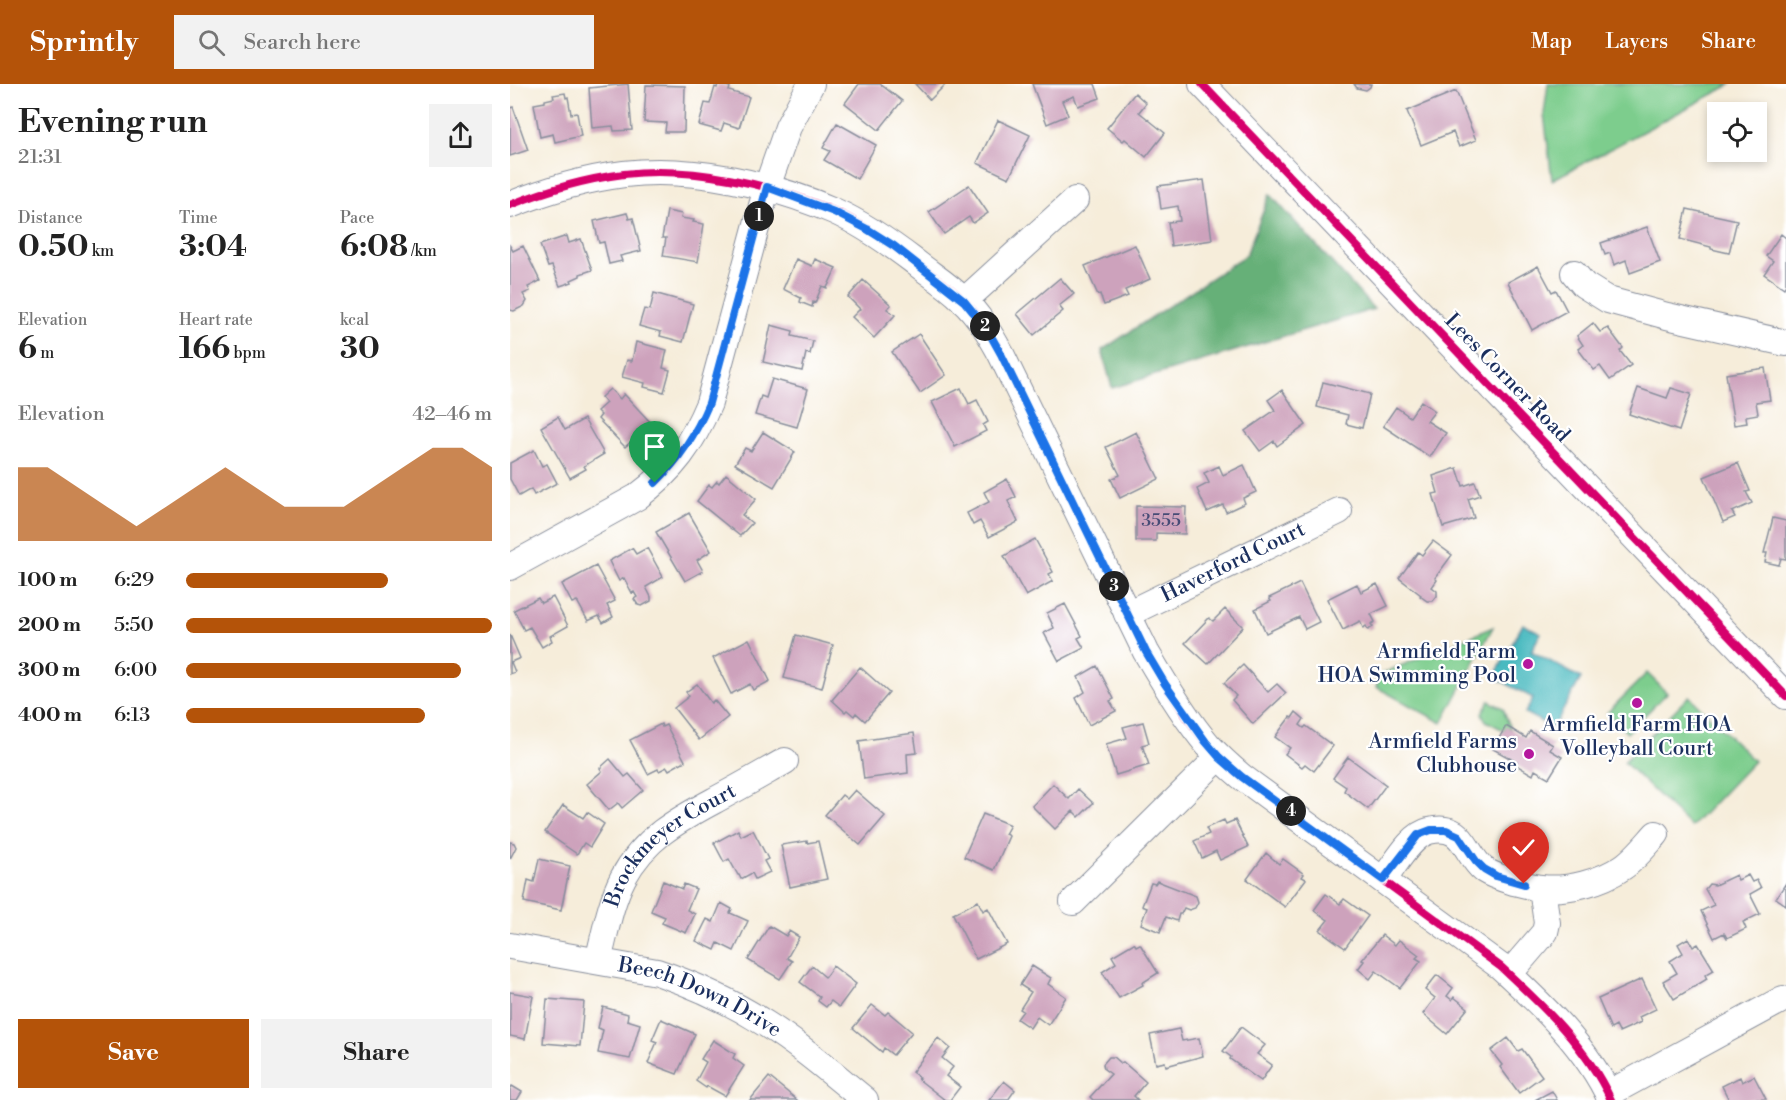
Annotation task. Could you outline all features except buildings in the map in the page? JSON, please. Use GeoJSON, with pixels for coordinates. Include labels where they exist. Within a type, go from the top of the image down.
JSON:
{"type":"FeatureCollection","features":[{"type":"Feature","properties":{"kind":"street"},"geometry":{"type":"LineString","coordinates":[[510,567],[637,497],[672,466],[687,447],[709,403],[767,187],[788,127],[811,84]]}},
{"type":"Feature","properties":{"kind":"street","name":"Lees Corner Road"},"geometry":{"type":"LineString","coordinates":[[1202,84],[1786,696]]}},
{"type":"Feature","properties":{"kind":"street"},"geometry":{"type":"LineString","coordinates":[[510,205],[539,193],[589,180],[626,174],[663,172],[700,175],[767,187],[834,212],[867,229],[894,246],[964,301],[987,329],[1001,354],[1146,652],[1165,684],[1206,742],[1242,777],[1509,974],[1538,1001],[1572,1040],[1595,1071],[1609,1097],[1783,999]]}},
{"type":"Feature","properties":{"kind":"street"},"geometry":{"type":"LineString","coordinates":[[964,301],[1076,200]]}},
{"type":"Feature","properties":{"kind":"street"},"geometry":{"type":"LineString","coordinates":[[1574,273],[1584,285],[1608,300],[1786,343]]}},
{"type":"Feature","properties":{"kind":"street","name":"Haverford Court"},"geometry":{"type":"LineString","coordinates":[[1127,614],[1339,511]]}},
{"type":"Feature","properties":{"kind":"street"},"geometry":{"type":"LineString","coordinates":[[1073,902],[1219,757]]}},
{"type":"Feature","properties":{"kind":"street","name":"Brockmeyer Court"},"geometry":{"type":"LineString","coordinates":[[598,961],[612,905],[622,879],[636,856],[660,832],[678,820],[785,762]]}},
{"type":"Feature","properties":{"kind":"street"},"geometry":{"type":"LineString","coordinates":[[1383,880],[1418,835],[1431,830],[1446,830],[1459,836],[1484,869],[1503,878],[1542,889],[1576,887],[1601,879],[1625,866],[1656,834]]}},
{"type":"Feature","properties":{"kind":"street"},"geometry":{"type":"LineString","coordinates":[[1509,974],[1545,932],[1547,922],[1542,889]]}},
{"type":"Feature","properties":{"kind":"street","name":"Beech Down Drive"},"geometry":{"type":"LineString","coordinates":[[510,946],[657,972],[681,980],[725,1000],[776,1031],[865,1100]]}},
{"type":"Feature","properties":{"kind":"green space"},"geometry":{"type":"Polygon","coordinates":[[[1548,84],[1732,84],[1552,180],[1544,114],[1548,84]]]}},
{"type":"Feature","properties":{"kind":"green space"},"geometry":{"type":"Polygon","coordinates":[[[1270,194],[1374,309],[1112,388],[1102,350],[1246,255],[1270,194]]]}},
{"type":"Feature","properties":{"kind":"green space"},"geometry":{"type":"Polygon","coordinates":[[[1493,627],[1442,723],[1376,687],[1381,674],[1493,627]]]}},
{"type":"Feature","properties":{"kind":"green space","name":"Armfield Farm HOA Volleyball Court"},"geometry":{"type":"Polygon","coordinates":[[[1647,673],[1667,693],[1627,733],[1607,713],[1647,673]]]}},
{"type":"Feature","properties":{"kind":"green space"},"geometry":{"type":"Polygon","coordinates":[[[1689,696],[1754,761],[1691,827],[1624,762],[1689,696]]]}},
{"type":"Feature","properties":{"kind":"green space"},"geometry":{"type":"Polygon","coordinates":[[[1489,701],[1503,708],[1511,730],[1509,733],[1486,721],[1482,714],[1489,701]]]}},
{"type":"Feature","properties":{"kind":"water","name":"Armfield Farm HOA Swimming Pool"},"geometry":{"type":"Polygon","coordinates":[[[1523,624],[1541,633],[1531,651],[1581,678],[1553,728],[1525,713],[1533,698],[1494,677],[1523,624]]]}},
{"type":"Feature","properties":{"kind":"cycle path"},"geometry":{"type":"LineString","coordinates":[[1202,84],[1786,696]]}},
{"type":"Feature","properties":{"kind":"cycle path"},"geometry":{"type":"LineString","coordinates":[[510,205],[566,186],[624,174],[677,173],[731,179],[810,201],[845,216],[886,241],[951,289],[974,312],[997,347],[1146,652],[1199,735],[1242,777],[1501,967],[1562,1028],[1589,1062],[1611,1100]]}},
{"type":"Feature","properties":{"kind":"place","name":"Armfield Farm HOA Swimming Pool"},"geometry":{"type":"Point","coordinates":[1528,664]}},
{"type":"Feature","properties":{"kind":"place","name":"Armfield Farm HOA Volleyball Court"},"geometry":{"type":"Point","coordinates":[1637,703]}},
{"type":"Feature","properties":{"kind":"place","name":"Armfield Farms Clubhouse"},"geometry":{"type":"Point","coordinates":[1529,754]}},
{"type":"Feature","properties":{"kind":"route"},"geometry":{"type":"LineString","coordinates":[[655,483],[687,447],[709,403],[767,187],[834,212],[894,246],[959,296],[987,329],[1146,652],[1165,684],[1219,757],[1242,777],[1383,880],[1418,835],[1431,830],[1446,830],[1459,836],[1484,869],[1496,876],[1524,884]]}}]}
